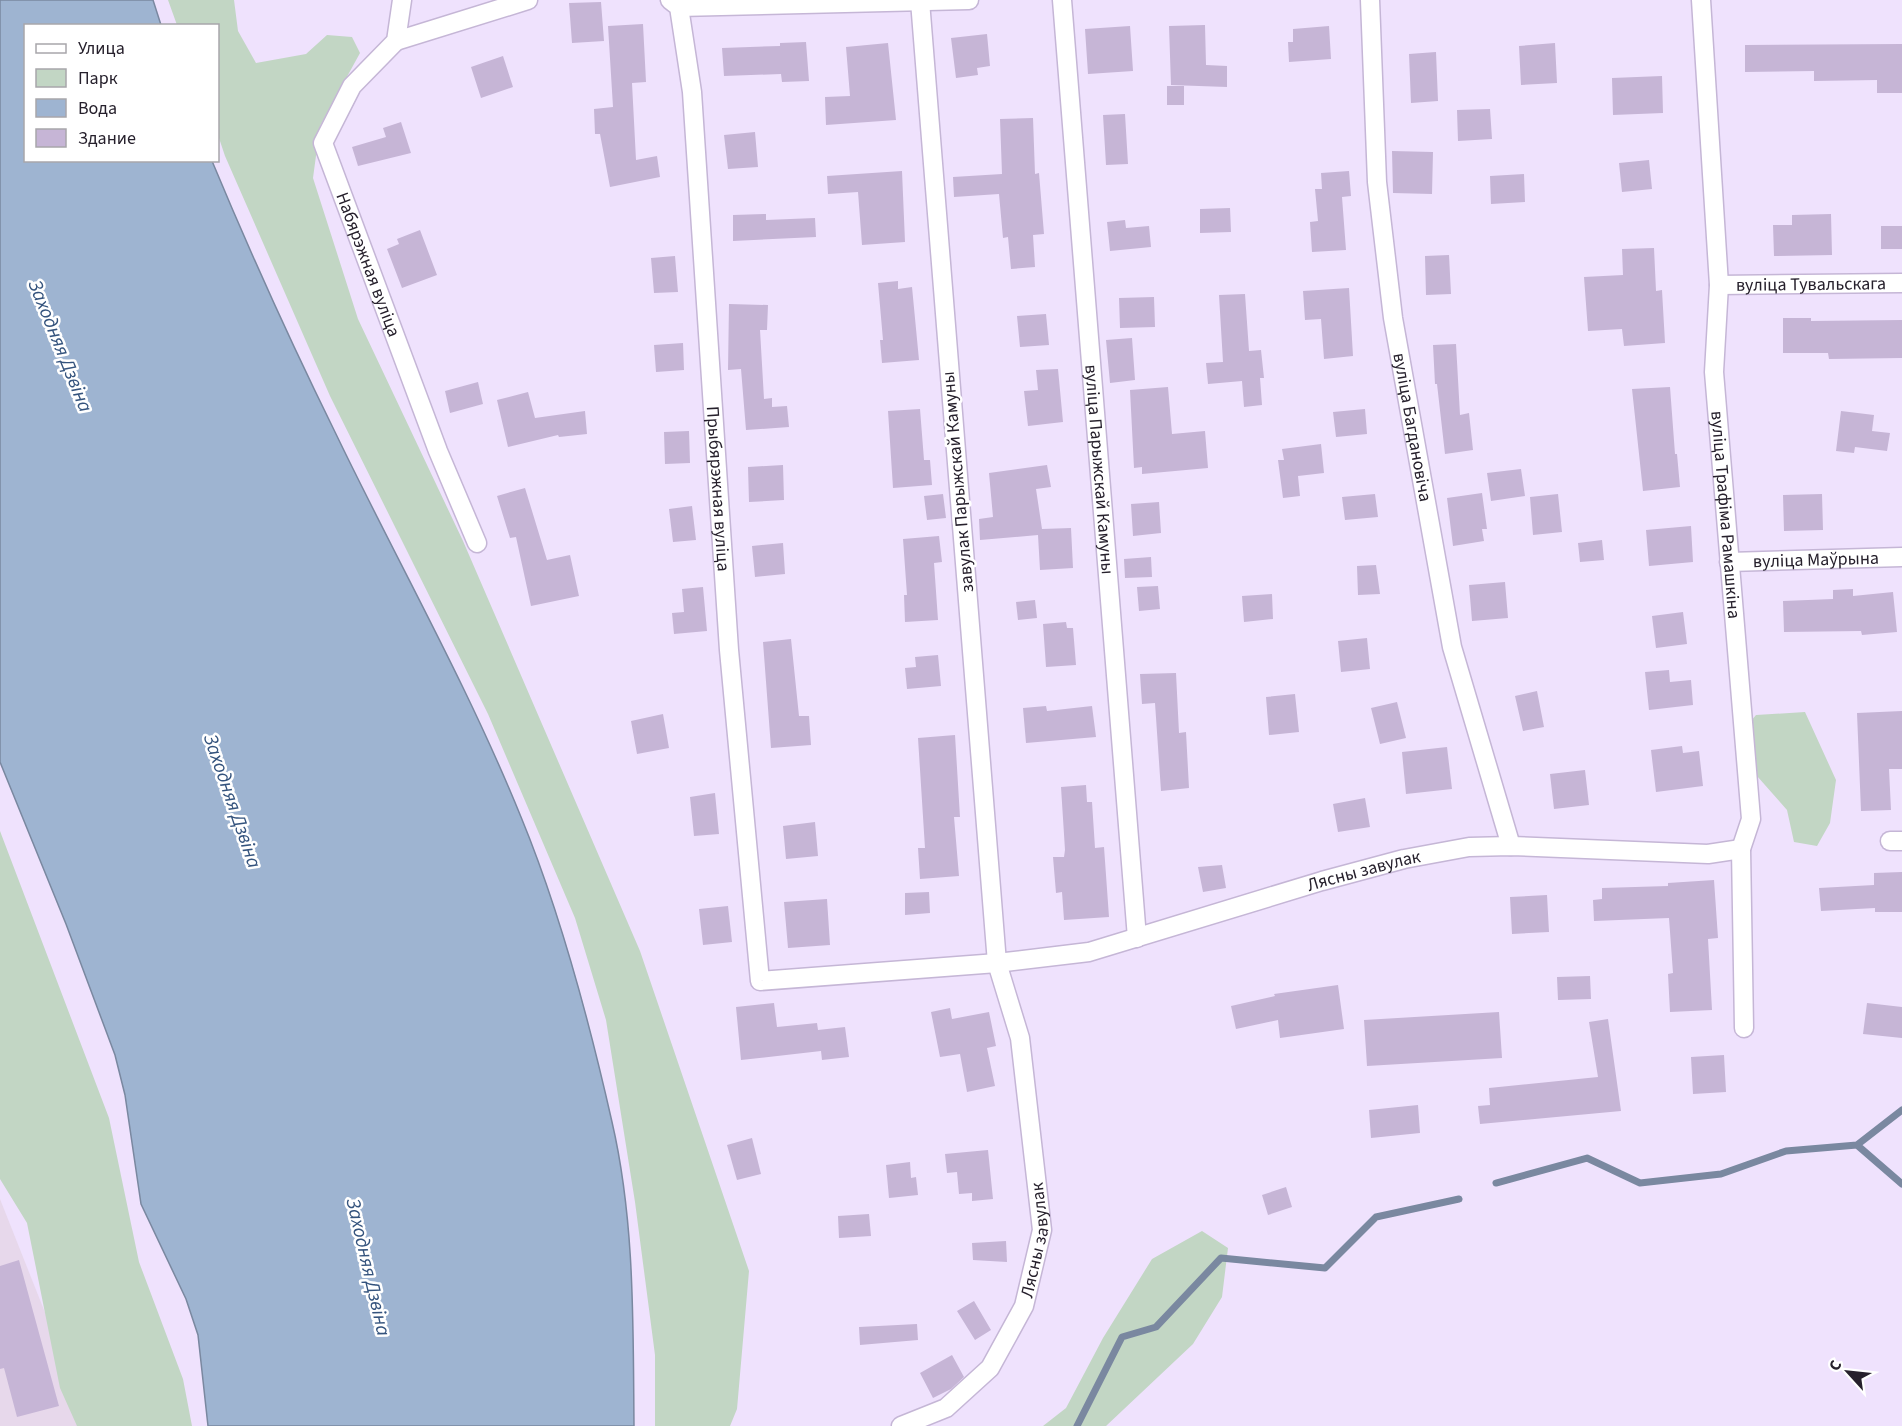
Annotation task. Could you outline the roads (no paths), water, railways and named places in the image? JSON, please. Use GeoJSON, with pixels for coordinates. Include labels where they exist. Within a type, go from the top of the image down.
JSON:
{"type":"FeatureCollection","features":[{"type":"Feature","properties":{"kind":"street"},"geometry":{"type":"LineString","coordinates":[[402,0],[396,41],[528,0]]}},
{"type":"Feature","properties":{"kind":"street"},"geometry":{"type":"LineString","coordinates":[[675,3],[969,0]]}},
{"type":"Feature","properties":{"kind":"street","name":"вуліца Парыжскай Камуны"},"geometry":{"type":"LineString","coordinates":[[1062,0],[1137,938]]}},
{"type":"Feature","properties":{"kind":"street","name":"вуліца Багдановіча"},"geometry":{"type":"LineString","coordinates":[[1370,0],[1377,182],[1393,318],[1452,647],[1511,846]]}},
{"type":"Feature","properties":{"kind":"street","name":"вуліца Трафіма Рамашкіна"},"geometry":{"type":"LineString","coordinates":[[1701,0],[1719,285],[1714,372],[1752,819],[1742,849],[1744,1028]]}},
{"type":"Feature","properties":{"kind":"street","name":"завулак Парыжскай Камуны"},"geometry":{"type":"LineString","coordinates":[[920,1],[997,963]]}},
{"type":"Feature","properties":{"kind":"street","name":"Прыбярэжная вуліца"},"geometry":{"type":"LineString","coordinates":[[675,3],[692,92],[729,650],[760,981]]}},
{"type":"Feature","properties":{"kind":"street","name":"Набярэжная вуліца"},"geometry":{"type":"LineString","coordinates":[[396,41],[352,86],[322,143],[438,450],[477,543]]}},
{"type":"Feature","properties":{"kind":"street","name":"вуліца Тувальскага"},"geometry":{"type":"LineString","coordinates":[[1719,285],[1902,284]]}},
{"type":"Feature","properties":{"kind":"street","name":"вуліца Маўрына"},"geometry":{"type":"LineString","coordinates":[[1729,562],[1902,557]]}},
{"type":"Feature","properties":{"kind":"street","name":"Лясны завулак"},"geometry":{"type":"LineString","coordinates":[[760,981],[997,963],[1089,952],[1322,881],[1404,859],[1469,847],[1511,846],[1708,854],[1742,849]]}},
{"type":"Feature","properties":{"kind":"street","name":"Лясны завулак"},"geometry":{"type":"LineString","coordinates":[[902,1426],[946,1408],[990,1368],[1024,1306],[1042,1230],[1020,1038],[997,963]]}},
{"type":"Feature","properties":{"kind":"water","name":"Заходняя Дзвіна"},"geometry":{"type":"Polygon","coordinates":[[[0,0],[153,0],[161,24],[24,24],[24,162],[212,162],[303,365],[478,719],[521,817],[549,891],[584,1006],[620,1159],[631,1273],[634,1426],[208,1426],[198,1335],[186,1299],[141,1204],[125,1095],[115,1055],[66,924],[0,762],[0,0]]]}},
{"type":"Feature","properties":{"kind":"waterway"},"geometry":{"type":"LineString","coordinates":[[1496,1183],[1587,1158],[1640,1183],[1721,1174],[1786,1151],[1857,1145],[1902,1110]]}},
{"type":"Feature","properties":{"kind":"waterway"},"geometry":{"type":"LineString","coordinates":[[1857,1145],[1902,1184]]}},
{"type":"Feature","properties":{"kind":"waterway"},"geometry":{"type":"LineString","coordinates":[[1077,1426],[1122,1337],[1156,1327],[1221,1258],[1325,1268],[1376,1217],[1459,1199]]}}]}
